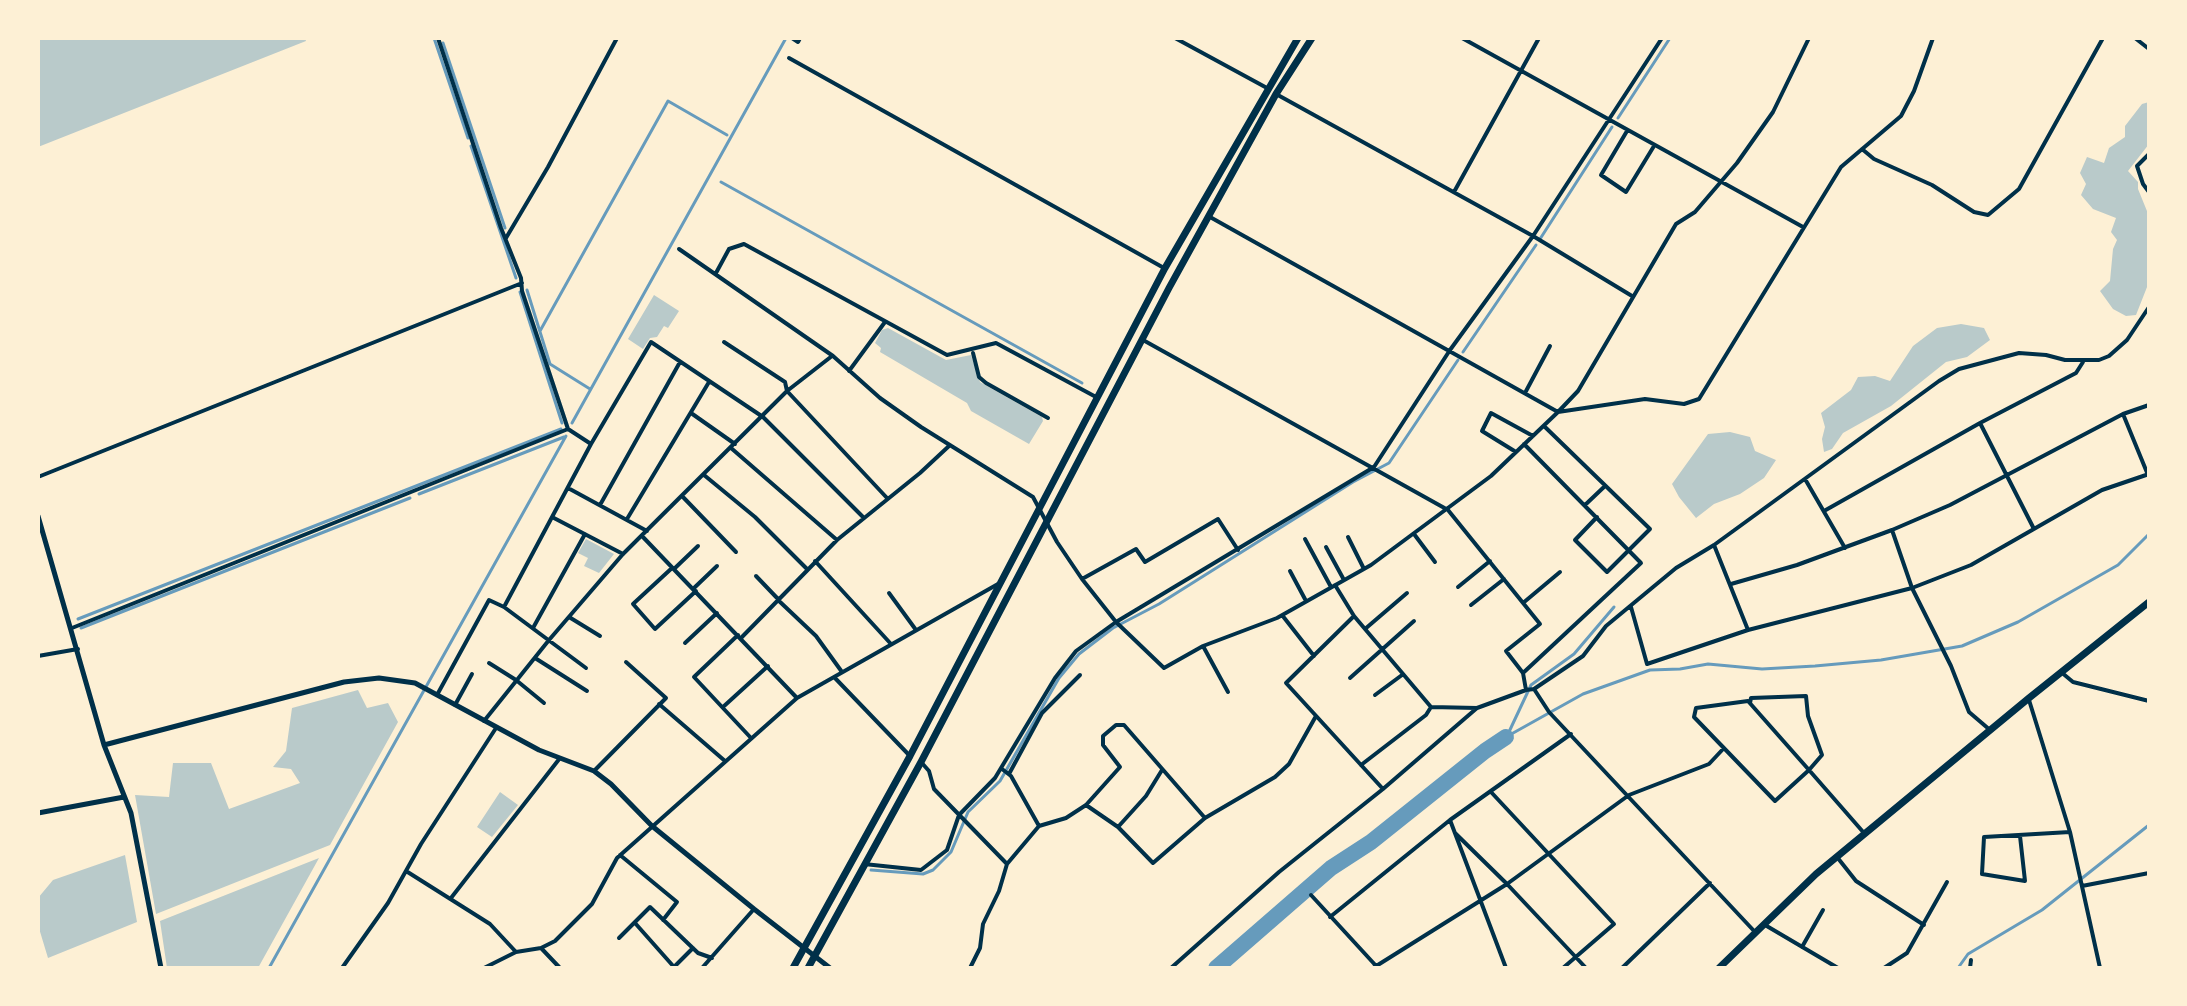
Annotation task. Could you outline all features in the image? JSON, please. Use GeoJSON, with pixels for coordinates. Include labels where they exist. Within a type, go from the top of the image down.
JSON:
{"type":"FeatureCollection","features":[{"type":"Feature","properties":{"kind":"main road"},"geometry":{"type":"LineString","coordinates":[[793,968],[910,756],[1165,268],[1298,38]]}},
{"type":"Feature","properties":{"kind":"main road"},"geometry":{"type":"LineString","coordinates":[[808,968],[921,762],[1208,216],[1276,94],[1312,38]]}},
{"type":"Feature","properties":{"kind":"main road"},"geometry":{"type":"LineString","coordinates":[[1719,968],[1837,857],[2149,602]]}},
{"type":"Feature","properties":{"kind":"street"},"geometry":{"type":"LineString","coordinates":[[438,38],[522,283],[568,429],[591,444]]}},
{"type":"Feature","properties":{"kind":"street"},"geometry":{"type":"LineString","coordinates":[[506,238],[617,38]]}},
{"type":"Feature","properties":{"kind":"street"},"geometry":{"type":"LineString","coordinates":[[792,38],[798,42],[800,38]]}},
{"type":"Feature","properties":{"kind":"street"},"geometry":{"type":"LineString","coordinates":[[1175,38],[1267,88]]}},
{"type":"Feature","properties":{"kind":"street"},"geometry":{"type":"LineString","coordinates":[[1462,38],[1803,227]]}},
{"type":"Feature","properties":{"kind":"street"},"geometry":{"type":"LineString","coordinates":[[1454,192],[1539,38]]}},
{"type":"Feature","properties":{"kind":"street"},"geometry":{"type":"LineString","coordinates":[[864,864],[921,870],[947,850],[962,818],[1001,769],[1039,702],[1076,651],[1116,622],[1374,467],[1450,350],[1533,236],[1662,38]]}},
{"type":"Feature","properties":{"kind":"street"},"geometry":{"type":"LineString","coordinates":[[679,249],[833,356],[880,398],[949,446],[1033,497],[1082,579],[1116,622],[1164,668],[1203,646],[1282,615],[1364,569],[1491,476],[1544,426],[1578,391],[1676,224],[1695,212],[1737,163],[1773,112],[1809,38]]}},
{"type":"Feature","properties":{"kind":"street"},"geometry":{"type":"LineString","coordinates":[[1208,216],[1558,412],[1645,399],[1684,404],[1699,399],[1841,167],[1901,116],[1914,91],[1933,38]]}},
{"type":"Feature","properties":{"kind":"street"},"geometry":{"type":"LineString","coordinates":[[1862,149],[1874,159],[1932,185],[1974,212],[1988,215],[2019,189],[2103,38]]}},
{"type":"Feature","properties":{"kind":"street"},"geometry":{"type":"LineString","coordinates":[[2135,38],[2149,49]]}},
{"type":"Feature","properties":{"kind":"street"},"geometry":{"type":"LineString","coordinates":[[789,58],[1165,268]]}},
{"type":"Feature","properties":{"kind":"street"},"geometry":{"type":"LineString","coordinates":[[1276,94],[1533,236],[1632,296]]}},
{"type":"Feature","properties":{"kind":"street"},"geometry":{"type":"LineString","coordinates":[[1627,131],[1601,175],[1626,192],[1654,146]]}},
{"type":"Feature","properties":{"kind":"street"},"geometry":{"type":"LineString","coordinates":[[2149,154],[2137,166],[2149,192]]}},
{"type":"Feature","properties":{"kind":"street"},"geometry":{"type":"LineString","coordinates":[[715,274],[729,249],[744,244],[947,355],[996,343],[1098,398]]}},
{"type":"Feature","properties":{"kind":"street"},"geometry":{"type":"LineString","coordinates":[[38,477],[522,283]]}},
{"type":"Feature","properties":{"kind":"street"},"geometry":{"type":"LineString","coordinates":[[1171,968],[1279,872],[1383,789],[1477,708],[1534,689],[1583,656],[1606,626],[1676,568],[1714,545],[1959,369],[2019,353],[2083,362],[2099,360],[2119,349],[2149,307]]}},
{"type":"Feature","properties":{"kind":"street"},"geometry":{"type":"LineString","coordinates":[[849,371],[885,322]]}},
{"type":"Feature","properties":{"kind":"street"},"geometry":{"type":"LineString","coordinates":[[1142,340],[1448,510],[1540,624],[1506,651],[1523,673],[1526,690]]}},
{"type":"Feature","properties":{"kind":"street"},"geometry":{"type":"LineString","coordinates":[[504,607],[591,444],[651,342],[763,417],[864,518]]}},
{"type":"Feature","properties":{"kind":"street"},"geometry":{"type":"LineString","coordinates":[[724,342],[785,382],[787,391],[887,498]]}},
{"type":"Feature","properties":{"kind":"street"},"geometry":{"type":"LineString","coordinates":[[1525,393],[1550,346]]}},
{"type":"Feature","properties":{"kind":"street"},"geometry":{"type":"LineString","coordinates":[[973,353],[979,377],[1048,418]]}},
{"type":"Feature","properties":{"kind":"street"},"geometry":{"type":"LineString","coordinates":[[484,721],[623,554],[787,391],[833,356]]}},
{"type":"Feature","properties":{"kind":"street"},"geometry":{"type":"LineString","coordinates":[[600,505],[680,362]]}},
{"type":"Feature","properties":{"kind":"street"},"geometry":{"type":"LineString","coordinates":[[1824,511],[2076,373],[2083,362]]}},
{"type":"Feature","properties":{"kind":"street"},"geometry":{"type":"LineString","coordinates":[[627,519],[709,382]]}},
{"type":"Feature","properties":{"kind":"street"},"geometry":{"type":"LineString","coordinates":[[1064,388],[1068,382]]}},
{"type":"Feature","properties":{"kind":"street"},"geometry":{"type":"LineString","coordinates":[[1731,584],[1892,530],[1950,505],[2123,414],[2149,405]]}},
{"type":"Feature","properties":{"kind":"street"},"geometry":{"type":"LineString","coordinates":[[691,413],[733,446],[837,540]]}},
{"type":"Feature","properties":{"kind":"street"},"geometry":{"type":"LineString","coordinates":[[1516,452],[1482,431],[1491,413],[1533,436]]}},
{"type":"Feature","properties":{"kind":"street"},"geometry":{"type":"LineString","coordinates":[[1631,607],[1647,664],[1748,630],[1912,588],[1971,565],[2102,490],[2149,475],[2123,414]]}},
{"type":"Feature","properties":{"kind":"street"},"geometry":{"type":"LineString","coordinates":[[1980,423],[2034,529]]}},
{"type":"Feature","properties":{"kind":"street"},"geometry":{"type":"LineString","coordinates":[[1544,426],[1650,529],[1607,572],[1575,540],[1597,517]]}},
{"type":"Feature","properties":{"kind":"street"},"geometry":{"type":"LineString","coordinates":[[72,628],[568,429]]}},
{"type":"Feature","properties":{"kind":"street"},"geometry":{"type":"LineString","coordinates":[[1523,673],[1641,563],[1524,444]]}},
{"type":"Feature","properties":{"kind":"street"},"geometry":{"type":"LineString","coordinates":[[751,738],[694,677],[778,600],[837,540],[949,446]]}},
{"type":"Feature","properties":{"kind":"street"},"geometry":{"type":"LineString","coordinates":[[704,475],[755,517],[807,569]]}},
{"type":"Feature","properties":{"kind":"street"},"geometry":{"type":"LineString","coordinates":[[1805,479],[1845,548]]}},
{"type":"Feature","properties":{"kind":"street"},"geometry":{"type":"LineString","coordinates":[[1585,505],[1605,486]]}},
{"type":"Feature","properties":{"kind":"street"},"geometry":{"type":"LineString","coordinates":[[568,488],[647,531]]}},
{"type":"Feature","properties":{"kind":"street"},"geometry":{"type":"LineString","coordinates":[[682,496],[736,552]]}},
{"type":"Feature","properties":{"kind":"street"},"geometry":{"type":"LineString","coordinates":[[38,516],[104,745],[131,813],[161,968]]}},
{"type":"Feature","properties":{"kind":"street"},"geometry":{"type":"LineString","coordinates":[[552,517],[623,554]]}},
{"type":"Feature","properties":{"kind":"street"},"geometry":{"type":"LineString","coordinates":[[1082,579],[1136,549],[1145,562],[1218,519],[1238,550]]}},
{"type":"Feature","properties":{"kind":"street"},"geometry":{"type":"LineString","coordinates":[[1892,530],[1912,588],[1946,655],[1969,712],[1990,730]]}},
{"type":"Feature","properties":{"kind":"street"},"geometry":{"type":"LineString","coordinates":[[533,628],[585,534]]}},
{"type":"Feature","properties":{"kind":"street"},"geometry":{"type":"LineString","coordinates":[[1414,534],[1435,562]]}},
{"type":"Feature","properties":{"kind":"street"},"geometry":{"type":"LineString","coordinates":[[642,536],[797,698]]}},
{"type":"Feature","properties":{"kind":"street"},"geometry":{"type":"LineString","coordinates":[[1348,537],[1364,569]]}},
{"type":"Feature","properties":{"kind":"street"},"geometry":{"type":"LineString","coordinates":[[1305,539],[1354,616],[1431,707],[1477,708]]}},
{"type":"Feature","properties":{"kind":"street"},"geometry":{"type":"LineString","coordinates":[[1714,545],[1748,630]]}},
{"type":"Feature","properties":{"kind":"street"},"geometry":{"type":"LineString","coordinates":[[698,546],[633,604],[655,629],[717,566]]}},
{"type":"Feature","properties":{"kind":"street"},"geometry":{"type":"LineString","coordinates":[[1326,547],[1344,580]]}},
{"type":"Feature","properties":{"kind":"street"},"geometry":{"type":"LineString","coordinates":[[815,561],[891,644]]}},
{"type":"Feature","properties":{"kind":"street"},"geometry":{"type":"LineString","coordinates":[[1458,587],[1490,561]]}},
{"type":"Feature","properties":{"kind":"street"},"geometry":{"type":"LineString","coordinates":[[1290,571],[1306,601]]}},
{"type":"Feature","properties":{"kind":"street"},"geometry":{"type":"LineString","coordinates":[[1523,603],[1560,572]]}},
{"type":"Feature","properties":{"kind":"street"},"geometry":{"type":"LineString","coordinates":[[756,576],[816,636],[842,672]]}},
{"type":"Feature","properties":{"kind":"street"},"geometry":{"type":"LineString","coordinates":[[1471,605],[1504,579]]}},
{"type":"Feature","properties":{"kind":"street"},"geometry":{"type":"LineString","coordinates":[[484,968],[516,952],[541,948],[555,941],[592,904],[620,855],[797,698],[1001,582]]}},
{"type":"Feature","properties":{"kind":"street"},"geometry":{"type":"LineString","coordinates":[[889,593],[916,630]]}},
{"type":"Feature","properties":{"kind":"street"},"geometry":{"type":"LineString","coordinates":[[1365,629],[1407,593]]}},
{"type":"Feature","properties":{"kind":"street"},"geometry":{"type":"LineString","coordinates":[[437,695],[489,600],[504,607],[586,668]]}},
{"type":"Feature","properties":{"kind":"street"},"geometry":{"type":"LineString","coordinates":[[685,643],[717,613]]}},
{"type":"Feature","properties":{"kind":"street"},"geometry":{"type":"LineString","coordinates":[[1282,615],[1314,656]]}},
{"type":"Feature","properties":{"kind":"street"},"geometry":{"type":"LineString","coordinates":[[1354,616],[1286,683],[1383,789]]}},
{"type":"Feature","properties":{"kind":"street"},"geometry":{"type":"LineString","coordinates":[[569,617],[600,636]]}},
{"type":"Feature","properties":{"kind":"street"},"geometry":{"type":"LineString","coordinates":[[1350,678],[1414,621]]}},
{"type":"Feature","properties":{"kind":"street"},"geometry":{"type":"LineString","coordinates":[[1203,646],[1228,692]]}},
{"type":"Feature","properties":{"kind":"street"},"geometry":{"type":"LineString","coordinates":[[38,656],[78,649]]}},
{"type":"Feature","properties":{"kind":"street"},"geometry":{"type":"LineString","coordinates":[[535,657],[587,691]]}},
{"type":"Feature","properties":{"kind":"street"},"geometry":{"type":"LineString","coordinates":[[594,771],[666,698],[626,662]]}},
{"type":"Feature","properties":{"kind":"street"},"geometry":{"type":"LineString","coordinates":[[489,663],[544,703]]}},
{"type":"Feature","properties":{"kind":"street"},"geometry":{"type":"LineString","coordinates":[[723,707],[768,666]]}},
{"type":"Feature","properties":{"kind":"street"},"geometry":{"type":"LineString","coordinates":[[2061,672],[2073,682],[2149,701]]}},
{"type":"Feature","properties":{"kind":"street"},"geometry":{"type":"LineString","coordinates":[[455,705],[472,674]]}},
{"type":"Feature","properties":{"kind":"street"},"geometry":{"type":"LineString","coordinates":[[1009,774],[1047,708],[1080,675]]}},
{"type":"Feature","properties":{"kind":"street"},"geometry":{"type":"LineString","coordinates":[[1375,695],[1402,675]]}},
{"type":"Feature","properties":{"kind":"street"},"geometry":{"type":"LineString","coordinates":[[834,677],[910,756]]}},
{"type":"Feature","properties":{"kind":"street"},"geometry":{"type":"LineString","coordinates":[[104,745],[362,678],[415,683],[496,728],[594,771],[652,826],[830,968]]}},
{"type":"Feature","properties":{"kind":"street"},"geometry":{"type":"LineString","coordinates":[[1534,689],[1549,712],[1755,932]]}},
{"type":"Feature","properties":{"kind":"street"},"geometry":{"type":"LineString","coordinates":[[1750,703],[1751,698],[1806,696],[1808,716],[1822,755],[1809,770],[1775,801],[1694,717],[1696,708],[1748,701],[1809,770],[1865,834]]}},
{"type":"Feature","properties":{"kind":"street"},"geometry":{"type":"LineString","coordinates":[[2029,698],[2070,832],[2100,968]]}},
{"type":"Feature","properties":{"kind":"street"},"geometry":{"type":"LineString","coordinates":[[1039,702],[1047,708]]}},
{"type":"Feature","properties":{"kind":"street"},"geometry":{"type":"LineString","coordinates":[[659,704],[725,761]]}},
{"type":"Feature","properties":{"kind":"street"},"geometry":{"type":"LineString","coordinates":[[1361,765],[1426,715],[1431,707]]}},
{"type":"Feature","properties":{"kind":"street"},"geometry":{"type":"LineString","coordinates":[[1086,805],[1118,827],[1153,863],[1205,818],[1275,777],[1289,764],[1316,716]]}},
{"type":"Feature","properties":{"kind":"street"},"geometry":{"type":"LineString","coordinates":[[970,968],[980,948],[983,924],[999,891],[1007,864],[1039,826],[1066,818],[1086,805],[1120,767],[1103,745],[1103,736],[1116,725],[1124,725],[1205,818]]}},
{"type":"Feature","properties":{"kind":"street"},"geometry":{"type":"LineString","coordinates":[[342,968],[388,903],[496,728]]}},
{"type":"Feature","properties":{"kind":"street"},"geometry":{"type":"LineString","coordinates":[[1330,917],[1450,820],[1571,734]]}},
{"type":"Feature","properties":{"kind":"street"},"geometry":{"type":"LineString","coordinates":[[1311,895],[1375,967],[1507,884],[1629,795],[1709,764],[1724,748]]}},
{"type":"Feature","properties":{"kind":"street"},"geometry":{"type":"LineString","coordinates":[[451,898],[561,758]]}},
{"type":"Feature","properties":{"kind":"street"},"geometry":{"type":"LineString","coordinates":[[921,762],[929,771],[934,789],[1007,864]]}},
{"type":"Feature","properties":{"kind":"street"},"geometry":{"type":"LineString","coordinates":[[1001,769],[1009,774],[1025,797],[1029,812],[1039,826]]}},
{"type":"Feature","properties":{"kind":"street"},"geometry":{"type":"LineString","coordinates":[[1118,827],[1146,796],[1162,770]]}},
{"type":"Feature","properties":{"kind":"street"},"geometry":{"type":"LineString","coordinates":[[1491,792],[1614,924],[1563,968]]}},
{"type":"Feature","properties":{"kind":"street"},"geometry":{"type":"LineString","coordinates":[[38,813],[124,797]]}},
{"type":"Feature","properties":{"kind":"street"},"geometry":{"type":"LineString","coordinates":[[1450,820],[1506,968]]}},
{"type":"Feature","properties":{"kind":"street"},"geometry":{"type":"LineString","coordinates":[[2020,836],[2025,881],[1982,874],[1984,837],[2070,832]]}},
{"type":"Feature","properties":{"kind":"street"},"geometry":{"type":"LineString","coordinates":[[1455,833],[1586,968]]}},
{"type":"Feature","properties":{"kind":"street"},"geometry":{"type":"LineString","coordinates":[[620,855],[677,902],[663,920]]}},
{"type":"Feature","properties":{"kind":"street"},"geometry":{"type":"LineString","coordinates":[[1837,857],[1856,881],[1924,925]]}},
{"type":"Feature","properties":{"kind":"street"},"geometry":{"type":"LineString","coordinates":[[406,871],[490,924],[516,952]]}},
{"type":"Feature","properties":{"kind":"street"},"geometry":{"type":"LineString","coordinates":[[2082,886],[2149,873]]}},
{"type":"Feature","properties":{"kind":"street"},"geometry":{"type":"LineString","coordinates":[[1884,968],[1907,953],[1947,882]]}},
{"type":"Feature","properties":{"kind":"street"},"geometry":{"type":"LineString","coordinates":[[1622,968],[1710,883]]}},
{"type":"Feature","properties":{"kind":"street"},"geometry":{"type":"LineString","coordinates":[[619,938],[650,907],[693,948],[712,958]]}},
{"type":"Feature","properties":{"kind":"street"},"geometry":{"type":"LineString","coordinates":[[702,968],[754,909]]}},
{"type":"Feature","properties":{"kind":"street"},"geometry":{"type":"LineString","coordinates":[[1802,947],[1823,910]]}},
{"type":"Feature","properties":{"kind":"street"},"geometry":{"type":"LineString","coordinates":[[635,923],[674,967],[693,948]]}},
{"type":"Feature","properties":{"kind":"street"},"geometry":{"type":"LineString","coordinates":[[1763,924],[1838,968]]}},
{"type":"Feature","properties":{"kind":"street"},"geometry":{"type":"LineString","coordinates":[[541,948],[560,968]]}},
{"type":"Feature","properties":{"kind":"street"},"geometry":{"type":"LineString","coordinates":[[1970,968],[1971,960]]}},
{"type":"Feature","properties":{"kind":"shaded area"},"geometry":{"type":"Polygon","coordinates":[[[38,38],[305,38],[306,41],[38,147],[38,38]]]}},
{"type":"Feature","properties":{"kind":"shaded area"},"geometry":{"type":"Polygon","coordinates":[[[2149,102],[2149,144],[2128,171],[2138,182],[2149,216],[2149,282],[2136,315],[2126,316],[2113,309],[2100,291],[2110,281],[2113,249],[2117,240],[2111,232],[2116,218],[2093,209],[2081,195],[2086,184],[2080,173],[2087,157],[2104,163],[2109,148],[2125,137],[2125,126],[2142,104],[2149,102]]]}},
{"type":"Feature","properties":{"kind":"shaded area"},"geometry":{"type":"Polygon","coordinates":[[[654,295],[679,311],[668,328],[664,326],[643,349],[628,339],[654,295]]]}},
{"type":"Feature","properties":{"kind":"shaded area"},"geometry":{"type":"Polygon","coordinates":[[[1961,324],[1984,328],[1990,340],[1967,357],[1946,362],[1891,406],[1843,433],[1832,449],[1824,452],[1822,439],[1825,427],[1821,413],[1851,390],[1858,377],[1875,376],[1890,381],[1913,346],[1937,328],[1961,324]]]}},
{"type":"Feature","properties":{"kind":"shaded area"},"geometry":{"type":"Polygon","coordinates":[[[888,328],[946,360],[971,355],[980,382],[1042,417],[1043,421],[1029,444],[880,352],[881,348],[875,343],[882,330],[888,328]]]}},
{"type":"Feature","properties":{"kind":"shaded area"},"geometry":{"type":"Polygon","coordinates":[[[1730,432],[1750,437],[1755,451],[1776,460],[1764,478],[1740,494],[1714,504],[1696,518],[1672,484],[1708,434],[1730,432]]]}},
{"type":"Feature","properties":{"kind":"shaded area"},"geometry":{"type":"Polygon","coordinates":[[[586,539],[614,554],[599,573],[584,566],[588,558],[578,553],[586,539]]]}},
{"type":"Feature","properties":{"kind":"shaded area"},"geometry":{"type":"Polygon","coordinates":[[[358,690],[367,708],[388,703],[398,722],[330,845],[156,914],[135,795],[169,797],[173,763],[211,763],[229,809],[300,783],[291,769],[273,767],[286,751],[292,708],[358,690]]]}},
{"type":"Feature","properties":{"kind":"shaded area"},"geometry":{"type":"Polygon","coordinates":[[[500,792],[518,805],[492,837],[477,827],[500,792]]]}},
{"type":"Feature","properties":{"kind":"shaded area"},"geometry":{"type":"Polygon","coordinates":[[[125,855],[137,922],[48,958],[38,925],[38,898],[53,880],[125,855]]]}},
{"type":"Feature","properties":{"kind":"shaded area"},"geometry":{"type":"Polygon","coordinates":[[[319,858],[258,968],[167,968],[160,921],[319,858]]]}},
{"type":"Feature","properties":{"kind":"waterway"},"geometry":{"type":"LineString","coordinates":[[434,38],[468,138]]}},
{"type":"Feature","properties":{"kind":"waterway"},"geometry":{"type":"LineString","coordinates":[[572,423],[786,38]]}},
{"type":"Feature","properties":{"kind":"waterway"},"geometry":{"type":"LineString","coordinates":[[1618,118],[1670,38]]}},
{"type":"Feature","properties":{"kind":"waterway"},"geometry":{"type":"LineString","coordinates":[[443,43],[505,228]]}},
{"type":"Feature","properties":{"kind":"waterway"},"geometry":{"type":"LineString","coordinates":[[540,331],[668,101],[727,135]]}},
{"type":"Feature","properties":{"kind":"waterway"},"geometry":{"type":"LineString","coordinates":[[1540,239],[1612,127]]}},
{"type":"Feature","properties":{"kind":"waterway"},"geometry":{"type":"LineString","coordinates":[[471,146],[516,278]]}},
{"type":"Feature","properties":{"kind":"waterway"},"geometry":{"type":"LineString","coordinates":[[721,182],[1082,383]]}},
{"type":"Feature","properties":{"kind":"waterway"},"geometry":{"type":"LineString","coordinates":[[1463,352],[1536,245]]}},
{"type":"Feature","properties":{"kind":"waterway"},"geometry":{"type":"LineString","coordinates":[[527,290],[550,364],[590,389]]}},
{"type":"Feature","properties":{"kind":"waterway"},"geometry":{"type":"LineString","coordinates":[[520,292],[562,423]]}},
{"type":"Feature","properties":{"kind":"waterway"},"geometry":{"type":"LineString","coordinates":[[871,870],[923,874],[933,870],[951,852],[968,812],[1000,781],[1059,678],[1079,654],[1113,628],[1159,604],[1353,482],[1389,463],[1458,360]]}},
{"type":"Feature","properties":{"kind":"waterway"},"geometry":{"type":"LineString","coordinates":[[78,619],[561,429]]}},
{"type":"Feature","properties":{"kind":"waterway"},"geometry":{"type":"LineString","coordinates":[[269,968],[566,436]]}},
{"type":"Feature","properties":{"kind":"waterway"},"geometry":{"type":"LineString","coordinates":[[419,494],[564,437]]}},
{"type":"Feature","properties":{"kind":"waterway"},"geometry":{"type":"LineString","coordinates":[[81,628],[410,498]]}},
{"type":"Feature","properties":{"kind":"waterway"},"geometry":{"type":"LineString","coordinates":[[1506,737],[1583,694],[1650,670],[1708,664],[1762,669],[1815,666],[1881,660],[1962,646],[2018,622],[2118,565],[2149,534]]}},
{"type":"Feature","properties":{"kind":"waterway"},"geometry":{"type":"LineString","coordinates":[[1508,734],[1531,685],[1574,654],[1614,607]]}},
{"type":"Feature","properties":{"kind":"waterway"},"geometry":{"type":"LineString","coordinates":[[1216,968],[1331,868],[1371,842],[1506,737]]}},
{"type":"Feature","properties":{"kind":"waterway"},"geometry":{"type":"LineString","coordinates":[[1958,968],[1968,954],[2042,910],[2149,825]]}}]}
